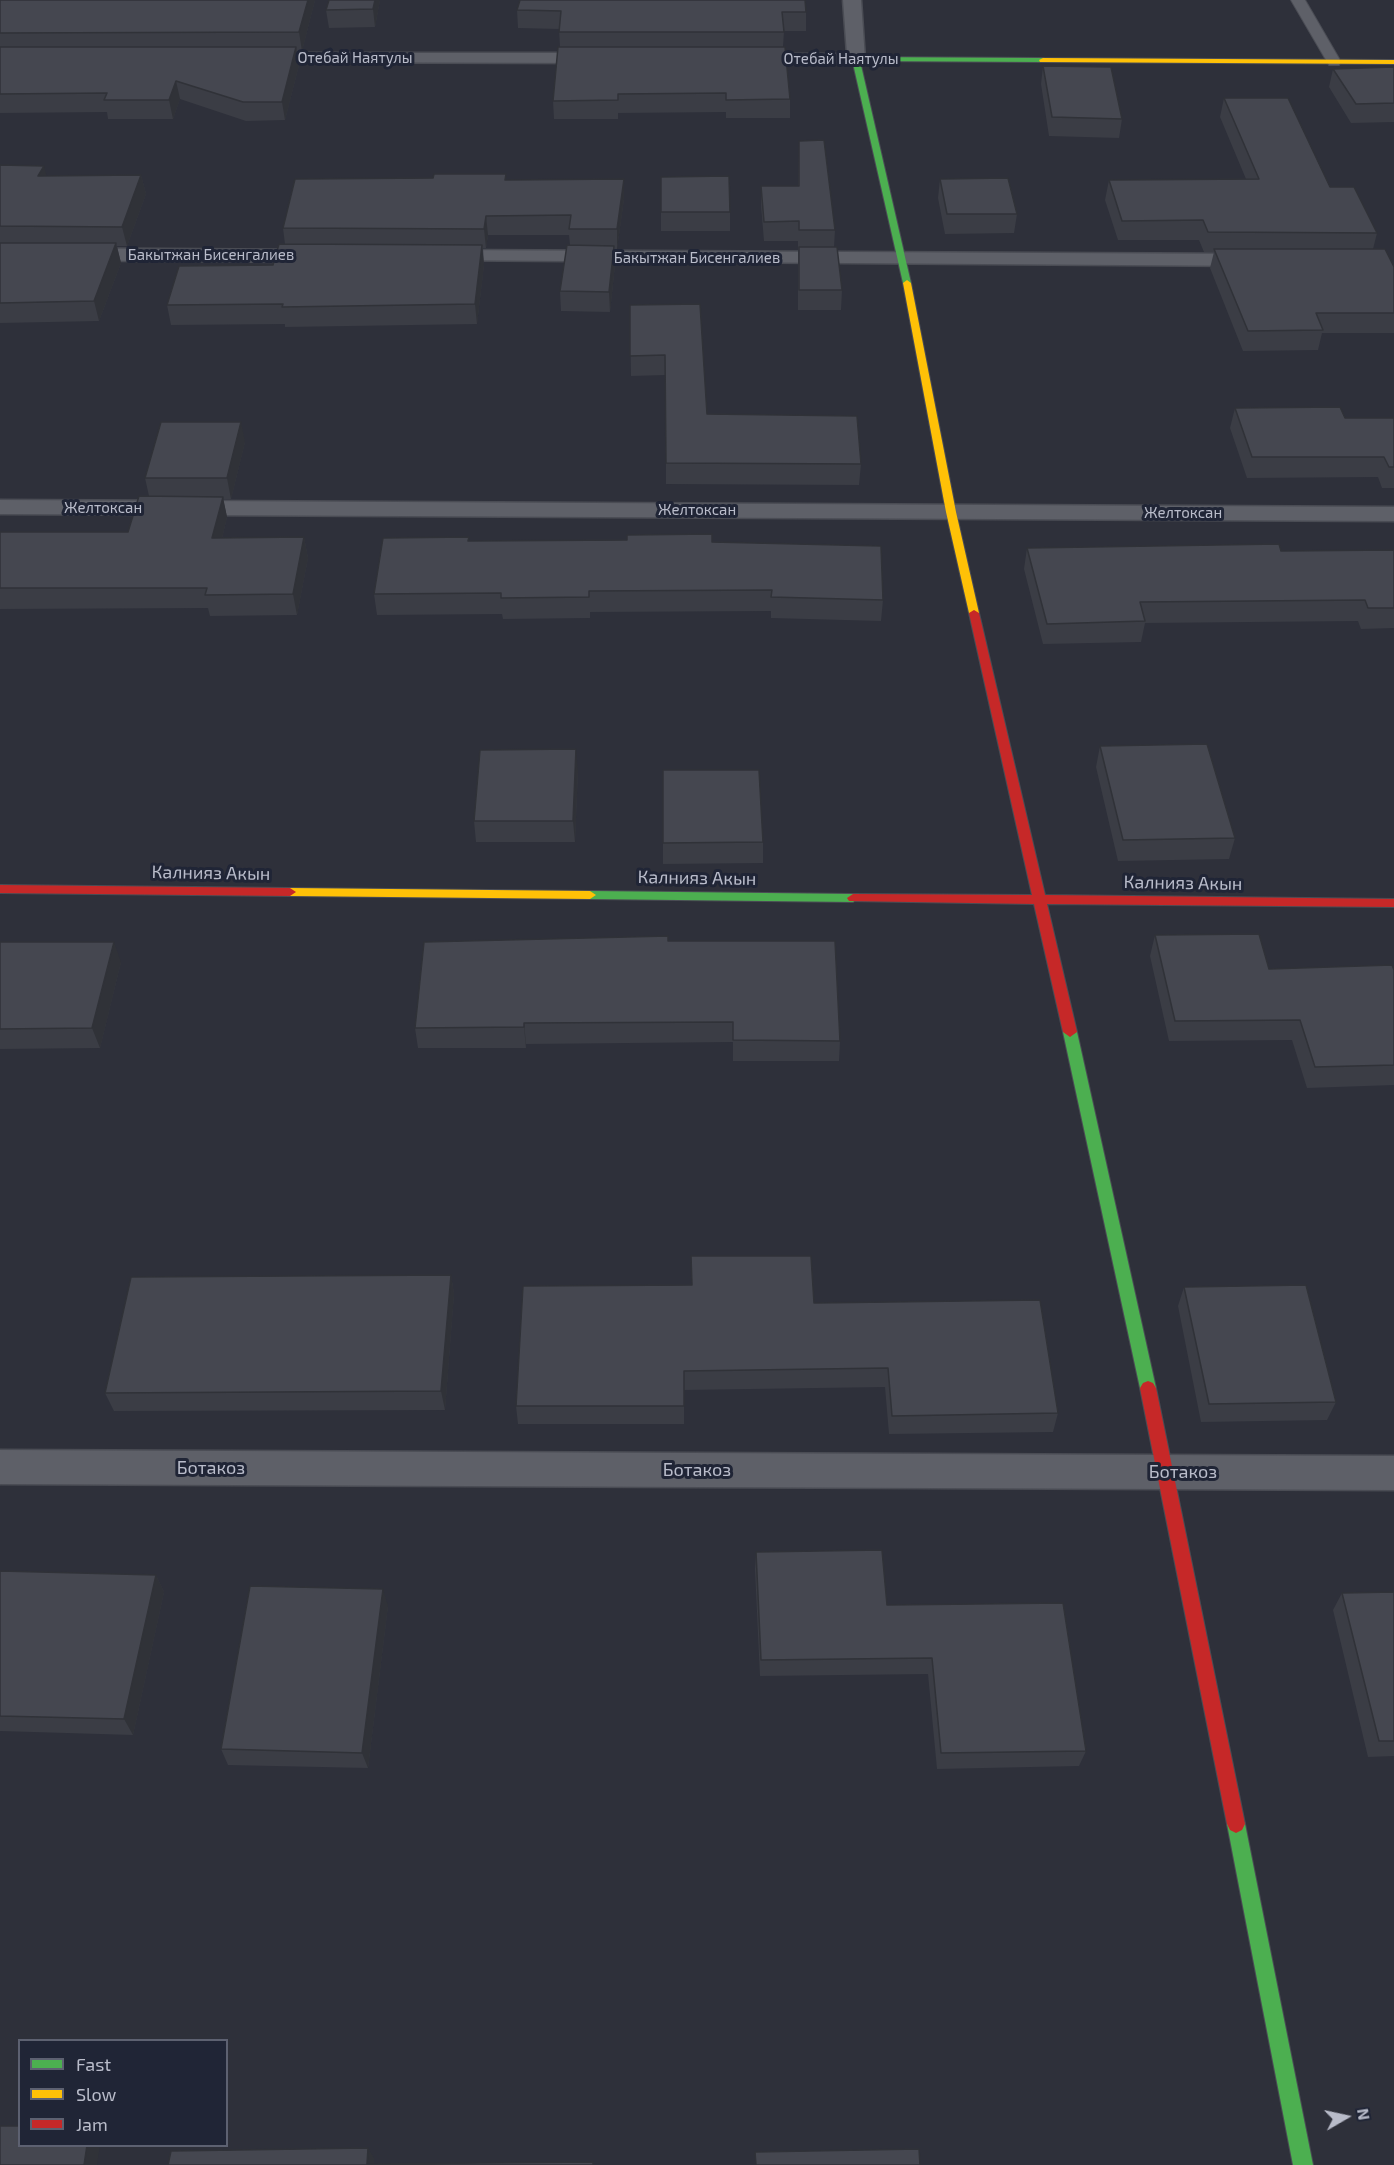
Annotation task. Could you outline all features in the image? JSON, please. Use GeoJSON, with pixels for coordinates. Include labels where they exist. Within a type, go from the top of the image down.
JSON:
{"type":"FeatureCollection","features":[{"type":"Feature","properties":{"kind":"street"},"geometry":{"type":"LineString","coordinates":[[852,0],[856,59],[902,258],[951,512],[1041,900],[1166,1472],[1303,2165]]}},
{"type":"Feature","properties":{"kind":"street","name":"Отебай Наятулы"},"geometry":{"type":"LineString","coordinates":[[238,58],[618,58]]}},
{"type":"Feature","properties":{"kind":"street","name":"Отебай Наятулы"},"geometry":{"type":"LineString","coordinates":[[725,58],[1394,62]]}},
{"type":"Feature","properties":{"kind":"street","name":"Бакытжан Бисенгалиев"},"geometry":{"type":"LineString","coordinates":[[0,254],[344,256]]}},
{"type":"Feature","properties":{"kind":"street","name":"Бакытжан Бисенгалиев"},"geometry":{"type":"LineString","coordinates":[[416,256],[1274,260]]}},
{"type":"Feature","properties":{"kind":"street","name":"Желтоксан"},"geometry":{"type":"LineString","coordinates":[[0,507],[1394,514]]}},
{"type":"Feature","properties":{"kind":"street","name":"Калнияз Акын"},"geometry":{"type":"LineString","coordinates":[[0,889],[1394,903]]}},
{"type":"Feature","properties":{"kind":"street","name":"Ботакоз"},"geometry":{"type":"LineString","coordinates":[[0,1467],[1394,1473]]}},
{"type":"Feature","properties":{"kind":"lane"},"geometry":{"type":"LineString","coordinates":[[1298,0],[1334,62]]}},
{"type":"Feature","properties":{"kind":"building"},"geometry":{"type":"Polygon","coordinates":[[[0,0],[308,0],[299,32],[0,33],[0,0]]]}},
{"type":"Feature","properties":{"kind":"building"},"geometry":{"type":"Polygon","coordinates":[[[329,0],[375,0],[373,9],[326,10],[329,0]]]}},
{"type":"Feature","properties":{"kind":"building"},"geometry":{"type":"Polygon","coordinates":[[[520,0],[805,0],[806,12],[782,12],[784,32],[559,32],[561,11],[517,10],[520,0]]]}},
{"type":"Feature","properties":{"kind":"building"},"geometry":{"type":"Polygon","coordinates":[[[0,47],[296,47],[282,102],[243,102],[176,81],[169,100],[104,100],[107,93],[0,94],[0,47]]]}},
{"type":"Feature","properties":{"kind":"building"},"geometry":{"type":"Polygon","coordinates":[[[558,47],[785,47],[790,99],[726,100],[726,93],[618,94],[618,100],[553,101],[558,47]]]}},
{"type":"Feature","properties":{"kind":"building"},"geometry":{"type":"Polygon","coordinates":[[[1043,66],[1111,67],[1122,119],[1052,117],[1043,66]]]}},
{"type":"Feature","properties":{"kind":"building"},"geometry":{"type":"Polygon","coordinates":[[[1393,67],[1394,103],[1356,104],[1333,69],[1393,67]]]}},
{"type":"Feature","properties":{"kind":"building"},"geometry":{"type":"Polygon","coordinates":[[[1224,98],[1288,98],[1330,187],[1354,187],[1377,233],[1208,232],[1203,220],[1122,221],[1109,180],[1259,179],[1224,98]]]}},
{"type":"Feature","properties":{"kind":"building"},"geometry":{"type":"Polygon","coordinates":[[[824,140],[835,230],[799,230],[799,221],[764,222],[761,186],[799,186],[799,141],[824,140]]]}},
{"type":"Feature","properties":{"kind":"building"},"geometry":{"type":"Polygon","coordinates":[[[0,165],[44,166],[38,176],[141,175],[122,227],[0,226],[0,165]]]}},
{"type":"Feature","properties":{"kind":"building"},"geometry":{"type":"Polygon","coordinates":[[[434,174],[506,174],[505,180],[624,179],[617,229],[569,229],[571,215],[486,216],[484,229],[283,228],[295,179],[433,178],[434,174]]]}},
{"type":"Feature","properties":{"kind":"building"},"geometry":{"type":"Polygon","coordinates":[[[729,176],[730,212],[661,212],[661,177],[729,176]]]}},
{"type":"Feature","properties":{"kind":"building"},"geometry":{"type":"Polygon","coordinates":[[[1008,178],[1017,214],[947,214],[940,179],[1008,178]]]}},
{"type":"Feature","properties":{"kind":"building"},"geometry":{"type":"Polygon","coordinates":[[[0,243],[116,243],[94,301],[0,303],[0,243]]]}},
{"type":"Feature","properties":{"kind":"building"},"geometry":{"type":"Polygon","coordinates":[[[279,244],[482,245],[475,304],[282,307],[283,304],[167,305],[179,266],[273,265],[279,244]]]}},
{"type":"Feature","properties":{"kind":"building"},"geometry":{"type":"Polygon","coordinates":[[[567,245],[614,246],[609,292],[560,291],[567,245]]]}},
{"type":"Feature","properties":{"kind":"building"},"geometry":{"type":"Polygon","coordinates":[[[799,247],[837,247],[842,290],[799,290],[799,247]]]}},
{"type":"Feature","properties":{"kind":"building"},"geometry":{"type":"Polygon","coordinates":[[[1214,249],[1385,249],[1394,267],[1394,313],[1316,313],[1323,330],[1248,331],[1214,249]]]}},
{"type":"Feature","properties":{"kind":"building"},"geometry":{"type":"Polygon","coordinates":[[[700,304],[707,414],[857,416],[861,464],[666,463],[665,355],[630,356],[630,305],[700,304]]]}},
{"type":"Feature","properties":{"kind":"building"},"geometry":{"type":"Polygon","coordinates":[[[1340,407],[1345,418],[1394,418],[1394,467],[1389,467],[1384,457],[1252,457],[1235,408],[1340,407]]]}},
{"type":"Feature","properties":{"kind":"building"},"geometry":{"type":"Polygon","coordinates":[[[161,422],[241,422],[227,478],[145,478],[161,422]]]}},
{"type":"Feature","properties":{"kind":"building"},"geometry":{"type":"Polygon","coordinates":[[[139,496],[223,497],[212,538],[304,537],[293,594],[205,595],[207,588],[0,588],[0,532],[128,532],[139,496]]]}},
{"type":"Feature","properties":{"kind":"building"},"geometry":{"type":"Polygon","coordinates":[[[712,534],[712,542],[881,546],[883,600],[771,597],[772,590],[589,591],[589,597],[501,598],[501,593],[374,594],[383,538],[469,537],[468,541],[627,540],[627,535],[712,534]]]}},
{"type":"Feature","properties":{"kind":"building"},"geometry":{"type":"Polygon","coordinates":[[[1279,544],[1281,551],[1394,550],[1394,608],[1368,608],[1365,600],[1140,602],[1145,621],[1047,624],[1027,548],[1279,544]]]}},
{"type":"Feature","properties":{"kind":"building"},"geometry":{"type":"Polygon","coordinates":[[[1207,744],[1235,838],[1123,840],[1100,746],[1207,744]]]}},
{"type":"Feature","properties":{"kind":"building"},"geometry":{"type":"Polygon","coordinates":[[[576,749],[573,821],[474,821],[480,750],[576,749]]]}},
{"type":"Feature","properties":{"kind":"building"},"geometry":{"type":"Polygon","coordinates":[[[663,770],[759,770],[763,842],[663,843],[663,770]]]}},
{"type":"Feature","properties":{"kind":"building"},"geometry":{"type":"Polygon","coordinates":[[[1259,934],[1269,969],[1392,965],[1394,970],[1394,1065],[1315,1067],[1300,1020],[1175,1021],[1155,935],[1259,934]]]}},
{"type":"Feature","properties":{"kind":"building"},"geometry":{"type":"Polygon","coordinates":[[[668,936],[668,941],[835,941],[840,1041],[733,1040],[733,1022],[524,1023],[524,1027],[415,1028],[424,942],[668,936]]]}},
{"type":"Feature","properties":{"kind":"building"},"geometry":{"type":"Polygon","coordinates":[[[0,942],[114,942],[92,1028],[0,1029],[0,942]]]}},
{"type":"Feature","properties":{"kind":"building"},"geometry":{"type":"Polygon","coordinates":[[[691,1256],[811,1256],[814,1303],[1040,1300],[1058,1413],[892,1416],[888,1368],[684,1371],[684,1406],[516,1406],[523,1286],[692,1285],[691,1256]]]}},
{"type":"Feature","properties":{"kind":"building"},"geometry":{"type":"Polygon","coordinates":[[[451,1275],[441,1391],[105,1393],[131,1277],[451,1275]]]}},
{"type":"Feature","properties":{"kind":"building"},"geometry":{"type":"Polygon","coordinates":[[[1306,1285],[1336,1402],[1209,1404],[1184,1287],[1306,1285]]]}},
{"type":"Feature","properties":{"kind":"building"},"geometry":{"type":"Polygon","coordinates":[[[882,1550],[887,1605],[1063,1603],[1086,1751],[941,1753],[932,1658],[761,1660],[756,1552],[882,1550]]]}},
{"type":"Feature","properties":{"kind":"building"},"geometry":{"type":"Polygon","coordinates":[[[0,1571],[156,1575],[124,1719],[0,1716],[0,1571]]]}},
{"type":"Feature","properties":{"kind":"building"},"geometry":{"type":"Polygon","coordinates":[[[250,1586],[383,1589],[362,1753],[221,1749],[250,1586]]]}},
{"type":"Feature","properties":{"kind":"building"},"geometry":{"type":"Polygon","coordinates":[[[1394,1592],[1394,1741],[1379,1741],[1342,1593],[1394,1592]]]}},
{"type":"Feature","properties":{"kind":"building"},"geometry":{"type":"Polygon","coordinates":[[[0,2126],[18,2126],[18,2147],[87,2147],[84,2165],[0,2165],[0,2126]]]}},
{"type":"Feature","properties":{"kind":"building"},"geometry":{"type":"Polygon","coordinates":[[[368,2148],[367,2164],[593,2162],[593,2165],[168,2165],[171,2151],[368,2148]]]}},
{"type":"Feature","properties":{"kind":"building"},"geometry":{"type":"Polygon","coordinates":[[[919,2149],[920,2165],[756,2165],[755,2152],[919,2149]]]}},
{"type":"Feature","properties":{"kind":"traffic: fast"},"geometry":{"type":"LineString","coordinates":[[907,283],[856,59],[1043,60]]}},
{"type":"Feature","properties":{"kind":"traffic: fast"},"geometry":{"type":"LineString","coordinates":[[590,895],[853,898]]}},
{"type":"Feature","properties":{"kind":"traffic: fast"},"geometry":{"type":"LineString","coordinates":[[1070,1032],[1148,1388]]}},
{"type":"Feature","properties":{"kind":"traffic: fast"},"geometry":{"type":"LineString","coordinates":[[1236,1824],[1303,2165]]}},
{"type":"Feature","properties":{"kind":"traffic: slow"},"geometry":{"type":"LineString","coordinates":[[1043,60],[1394,62]]}},
{"type":"Feature","properties":{"kind":"traffic: slow"},"geometry":{"type":"LineString","coordinates":[[907,283],[951,512],[974,613]]}},
{"type":"Feature","properties":{"kind":"traffic: slow"},"geometry":{"type":"LineString","coordinates":[[290,892],[590,895]]}},
{"type":"Feature","properties":{"kind":"traffic: jam"},"geometry":{"type":"LineString","coordinates":[[974,613],[1070,1032]]}},
{"type":"Feature","properties":{"kind":"traffic: jam"},"geometry":{"type":"LineString","coordinates":[[0,889],[290,892]]}},
{"type":"Feature","properties":{"kind":"traffic: jam"},"geometry":{"type":"LineString","coordinates":[[853,898],[1394,903]]}},
{"type":"Feature","properties":{"kind":"traffic: jam"},"geometry":{"type":"LineString","coordinates":[[1148,1388],[1236,1824]]}}]}
